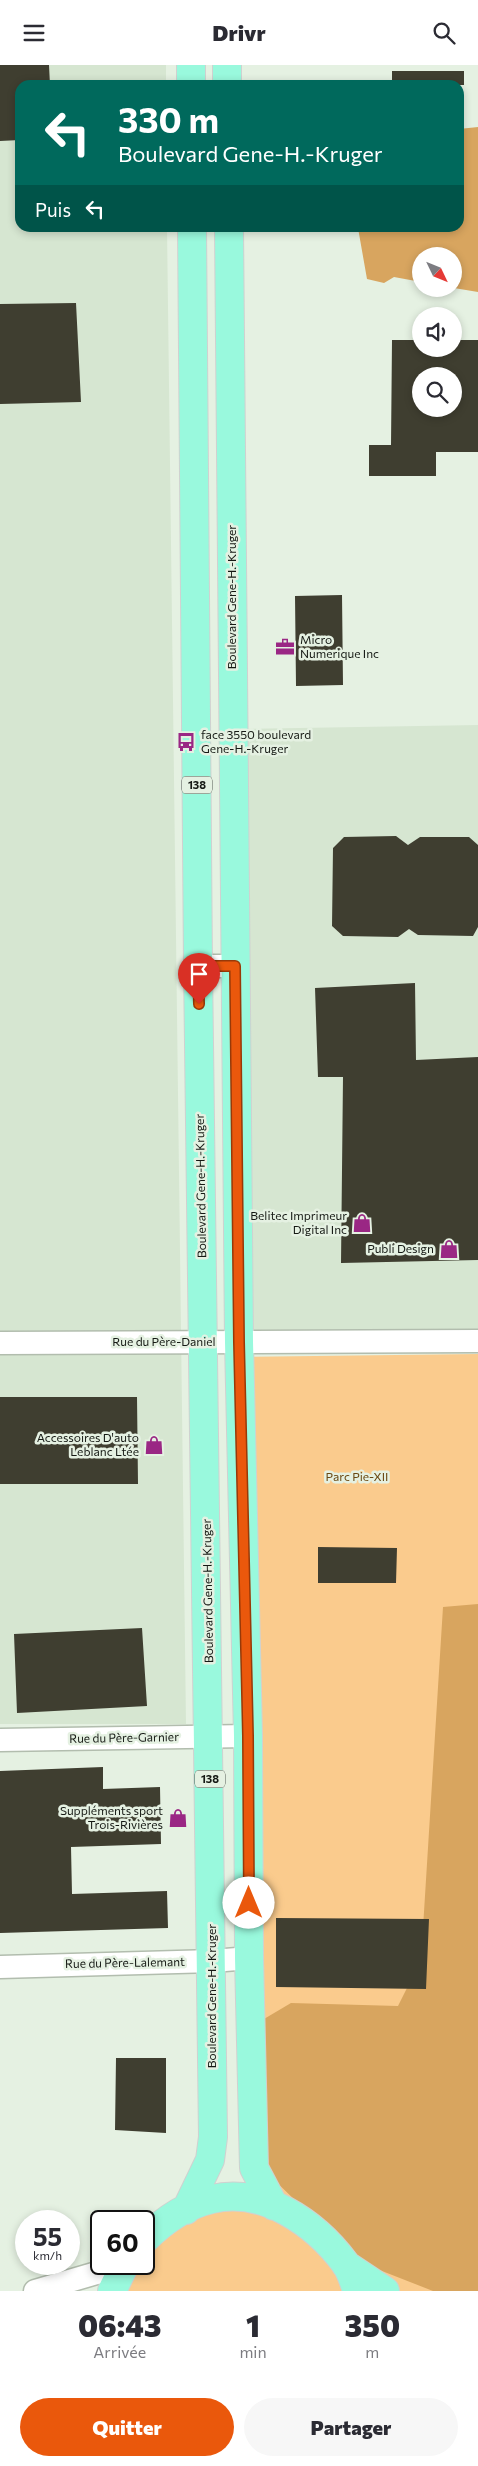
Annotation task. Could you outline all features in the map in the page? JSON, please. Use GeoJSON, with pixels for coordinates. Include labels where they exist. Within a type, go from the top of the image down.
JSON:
{"type":"FeatureCollection","features":[{"type":"Feature","properties":{"kind":"main road"},"geometry":{"type":"LineString","coordinates":[[191,65],[191,80]]}},
{"type":"Feature","properties":{"kind":"main road"},"geometry":{"type":"LineString","coordinates":[[227,65],[227,80]]}},
{"type":"Feature","properties":{"kind":"main road","name":"Boulevard Gene-H.-Kruger"},"geometry":{"type":"LineString","coordinates":[[186,2209],[210,2160],[213,2137],[213,1961],[198,966],[192,232]]}},
{"type":"Feature","properties":{"kind":"main road","name":"Boulevard Gene-H.-Kruger"},"geometry":{"type":"LineString","coordinates":[[229,232],[239,1342],[248,1736],[249,1958],[254,2168],[274,2206]]}},
{"type":"Feature","properties":{"kind":"main road"},"geometry":{"type":"LineString","coordinates":[[155,2229],[186,2209],[210,2199],[226,2197],[249,2198],[274,2206],[302,2221],[323,2237],[346,2265],[357,2291]]}},
{"type":"Feature","properties":{"kind":"main road"},"geometry":{"type":"LineString","coordinates":[[346,2265],[385,2291]]}},
{"type":"Feature","properties":{"kind":"main road"},"geometry":{"type":"LineString","coordinates":[[112,2291],[119,2275]]}},
{"type":"Feature","properties":{"kind":"street"},"geometry":{"type":"LineString","coordinates":[[198,966],[235,966]]}},
{"type":"Feature","properties":{"kind":"street","name":"Rue du Père-Daniel"},"geometry":{"type":"LineString","coordinates":[[0,1343],[478,1341]]}},
{"type":"Feature","properties":{"kind":"street","name":"Rue du Père-Garnier"},"geometry":{"type":"LineString","coordinates":[[0,1739],[248,1736]]}},
{"type":"Feature","properties":{"kind":"street","name":"Rue du Père-Lalemant"},"geometry":{"type":"LineString","coordinates":[[0,1967],[213,1961],[249,1958]]}},
{"type":"Feature","properties":{"kind":"street"},"geometry":{"type":"LineString","coordinates":[[35,2291],[90,2274]]}},
{"type":"Feature","properties":{"kind":"shaded area"},"geometry":{"type":"Polygon","coordinates":[[[0,65],[166,65],[166,80],[15,80],[15,232],[167,232],[186,1724],[0,1724],[0,65]]]}},
{"type":"Feature","properties":{"kind":"shaded area"},"geometry":{"type":"Polygon","coordinates":[[[478,127],[478,292],[462,289],[462,247],[412,247],[412,280],[394,277],[384,283],[367,279],[359,232],[464,232],[464,128],[478,127]]]}},
{"type":"Feature","properties":{"kind":"shaded area"},"geometry":{"type":"Polygon","coordinates":[[[478,725],[478,1334],[239,1341],[238,729],[478,725]]]}},
{"type":"Feature","properties":{"kind":"shaded area"},"geometry":{"type":"Polygon","coordinates":[[[478,1604],[478,2291],[433,2291],[359,2262],[268,2174],[264,2019],[291,2003],[398,2006],[421,1960],[443,1607],[478,1604]]]}},
{"type":"Feature","properties":{"kind":"green space","name":"Parc Pie-XII"},"geometry":{"type":"Polygon","coordinates":[[[478,1354],[478,2291],[398,2291],[268,2187],[235,1357],[478,1354]]]}},
{"type":"Feature","properties":{"kind":"green space"},"geometry":{"type":"Polygon","coordinates":[[[278,2208],[356,2291],[113,2291],[120,2275],[155,2275],[155,2233],[186,2210],[278,2208]]]}},
{"type":"Feature","properties":{"kind":"building"},"geometry":{"type":"Polygon","coordinates":[[[0,65],[49,65],[50,80],[15,80],[15,140],[0,141],[0,65]]]}},
{"type":"Feature","properties":{"kind":"building"},"geometry":{"type":"Polygon","coordinates":[[[392,71],[464,71],[464,80],[392,80],[392,71]]]}},
{"type":"Feature","properties":{"kind":"building"},"geometry":{"type":"Polygon","coordinates":[[[76,303],[81,402],[0,404],[0,304],[76,303]]]}},
{"type":"Feature","properties":{"kind":"building"},"geometry":{"type":"Polygon","coordinates":[[[392,340],[412,340],[412,357],[462,357],[462,340],[478,340],[478,452],[436,452],[436,476],[369,476],[369,445],[391,445],[392,340]]]}},
{"type":"Feature","properties":{"kind":"building"},"geometry":{"type":"Polygon","coordinates":[[[342,595],[343,685],[296,686],[295,596],[342,595]]]}},
{"type":"Feature","properties":{"kind":"building"},"geometry":{"type":"Polygon","coordinates":[[[396,836],[408,845],[420,837],[469,837],[478,845],[478,927],[473,936],[418,935],[409,929],[398,937],[343,936],[332,926],[333,848],[344,837],[396,836]]]}},
{"type":"Feature","properties":{"kind":"building"},"geometry":{"type":"Polygon","coordinates":[[[415,983],[416,1060],[478,1057],[478,1260],[341,1263],[343,1077],[318,1077],[315,988],[415,983]]]}},
{"type":"Feature","properties":{"kind":"building"},"geometry":{"type":"Polygon","coordinates":[[[0,1397],[137,1397],[138,1484],[0,1484],[0,1397]]]}},
{"type":"Feature","properties":{"kind":"building"},"geometry":{"type":"Polygon","coordinates":[[[318,1547],[397,1548],[396,1583],[318,1583],[318,1547]]]}},
{"type":"Feature","properties":{"kind":"building"},"geometry":{"type":"Polygon","coordinates":[[[142,1628],[147,1706],[17,1713],[14,1634],[142,1628]]]}},
{"type":"Feature","properties":{"kind":"building"},"geometry":{"type":"Polygon","coordinates":[[[103,1767],[103,1789],[160,1787],[161,1844],[71,1847],[72,1894],[167,1891],[168,1928],[0,1933],[0,1771],[103,1767]]]}},
{"type":"Feature","properties":{"kind":"building"},"geometry":{"type":"Polygon","coordinates":[[[276,1918],[429,1919],[426,1989],[276,1987],[276,1918]]]}},
{"type":"Feature","properties":{"kind":"building"},"geometry":{"type":"Polygon","coordinates":[[[116,2058],[166,2058],[166,2133],[115,2130],[116,2058]]]}},
{"type":"Feature","properties":{"kind":"place","name":"Micro Numerique Inc"},"geometry":{"type":"Point","coordinates":[285,647]}},
{"type":"Feature","properties":{"kind":"place","name":"face 3550 boulevard Gene-H.-Kruger"},"geometry":{"type":"Point","coordinates":[186,742]}},
{"type":"Feature","properties":{"kind":"place","name":"Belitec Imprimeur Digital Inc"},"geometry":{"type":"Point","coordinates":[362,1223]}},
{"type":"Feature","properties":{"kind":"place","name":"Publi Design"},"geometry":{"type":"Point","coordinates":[449,1249]}},
{"type":"Feature","properties":{"kind":"place","name":"Accessoires D'auto Leblanc Ltée"},"geometry":{"type":"Point","coordinates":[154,1445]}},
{"type":"Feature","properties":{"kind":"place","name":"Suppléments sport Trois-Rivières"},"geometry":{"type":"Point","coordinates":[178,1818]}},
{"type":"Feature","properties":{"kind":"route"},"geometry":{"type":"LineString","coordinates":[[199,1004],[198,966],[235,966],[239,1342],[248,1736],[249,1903]]}}]}
